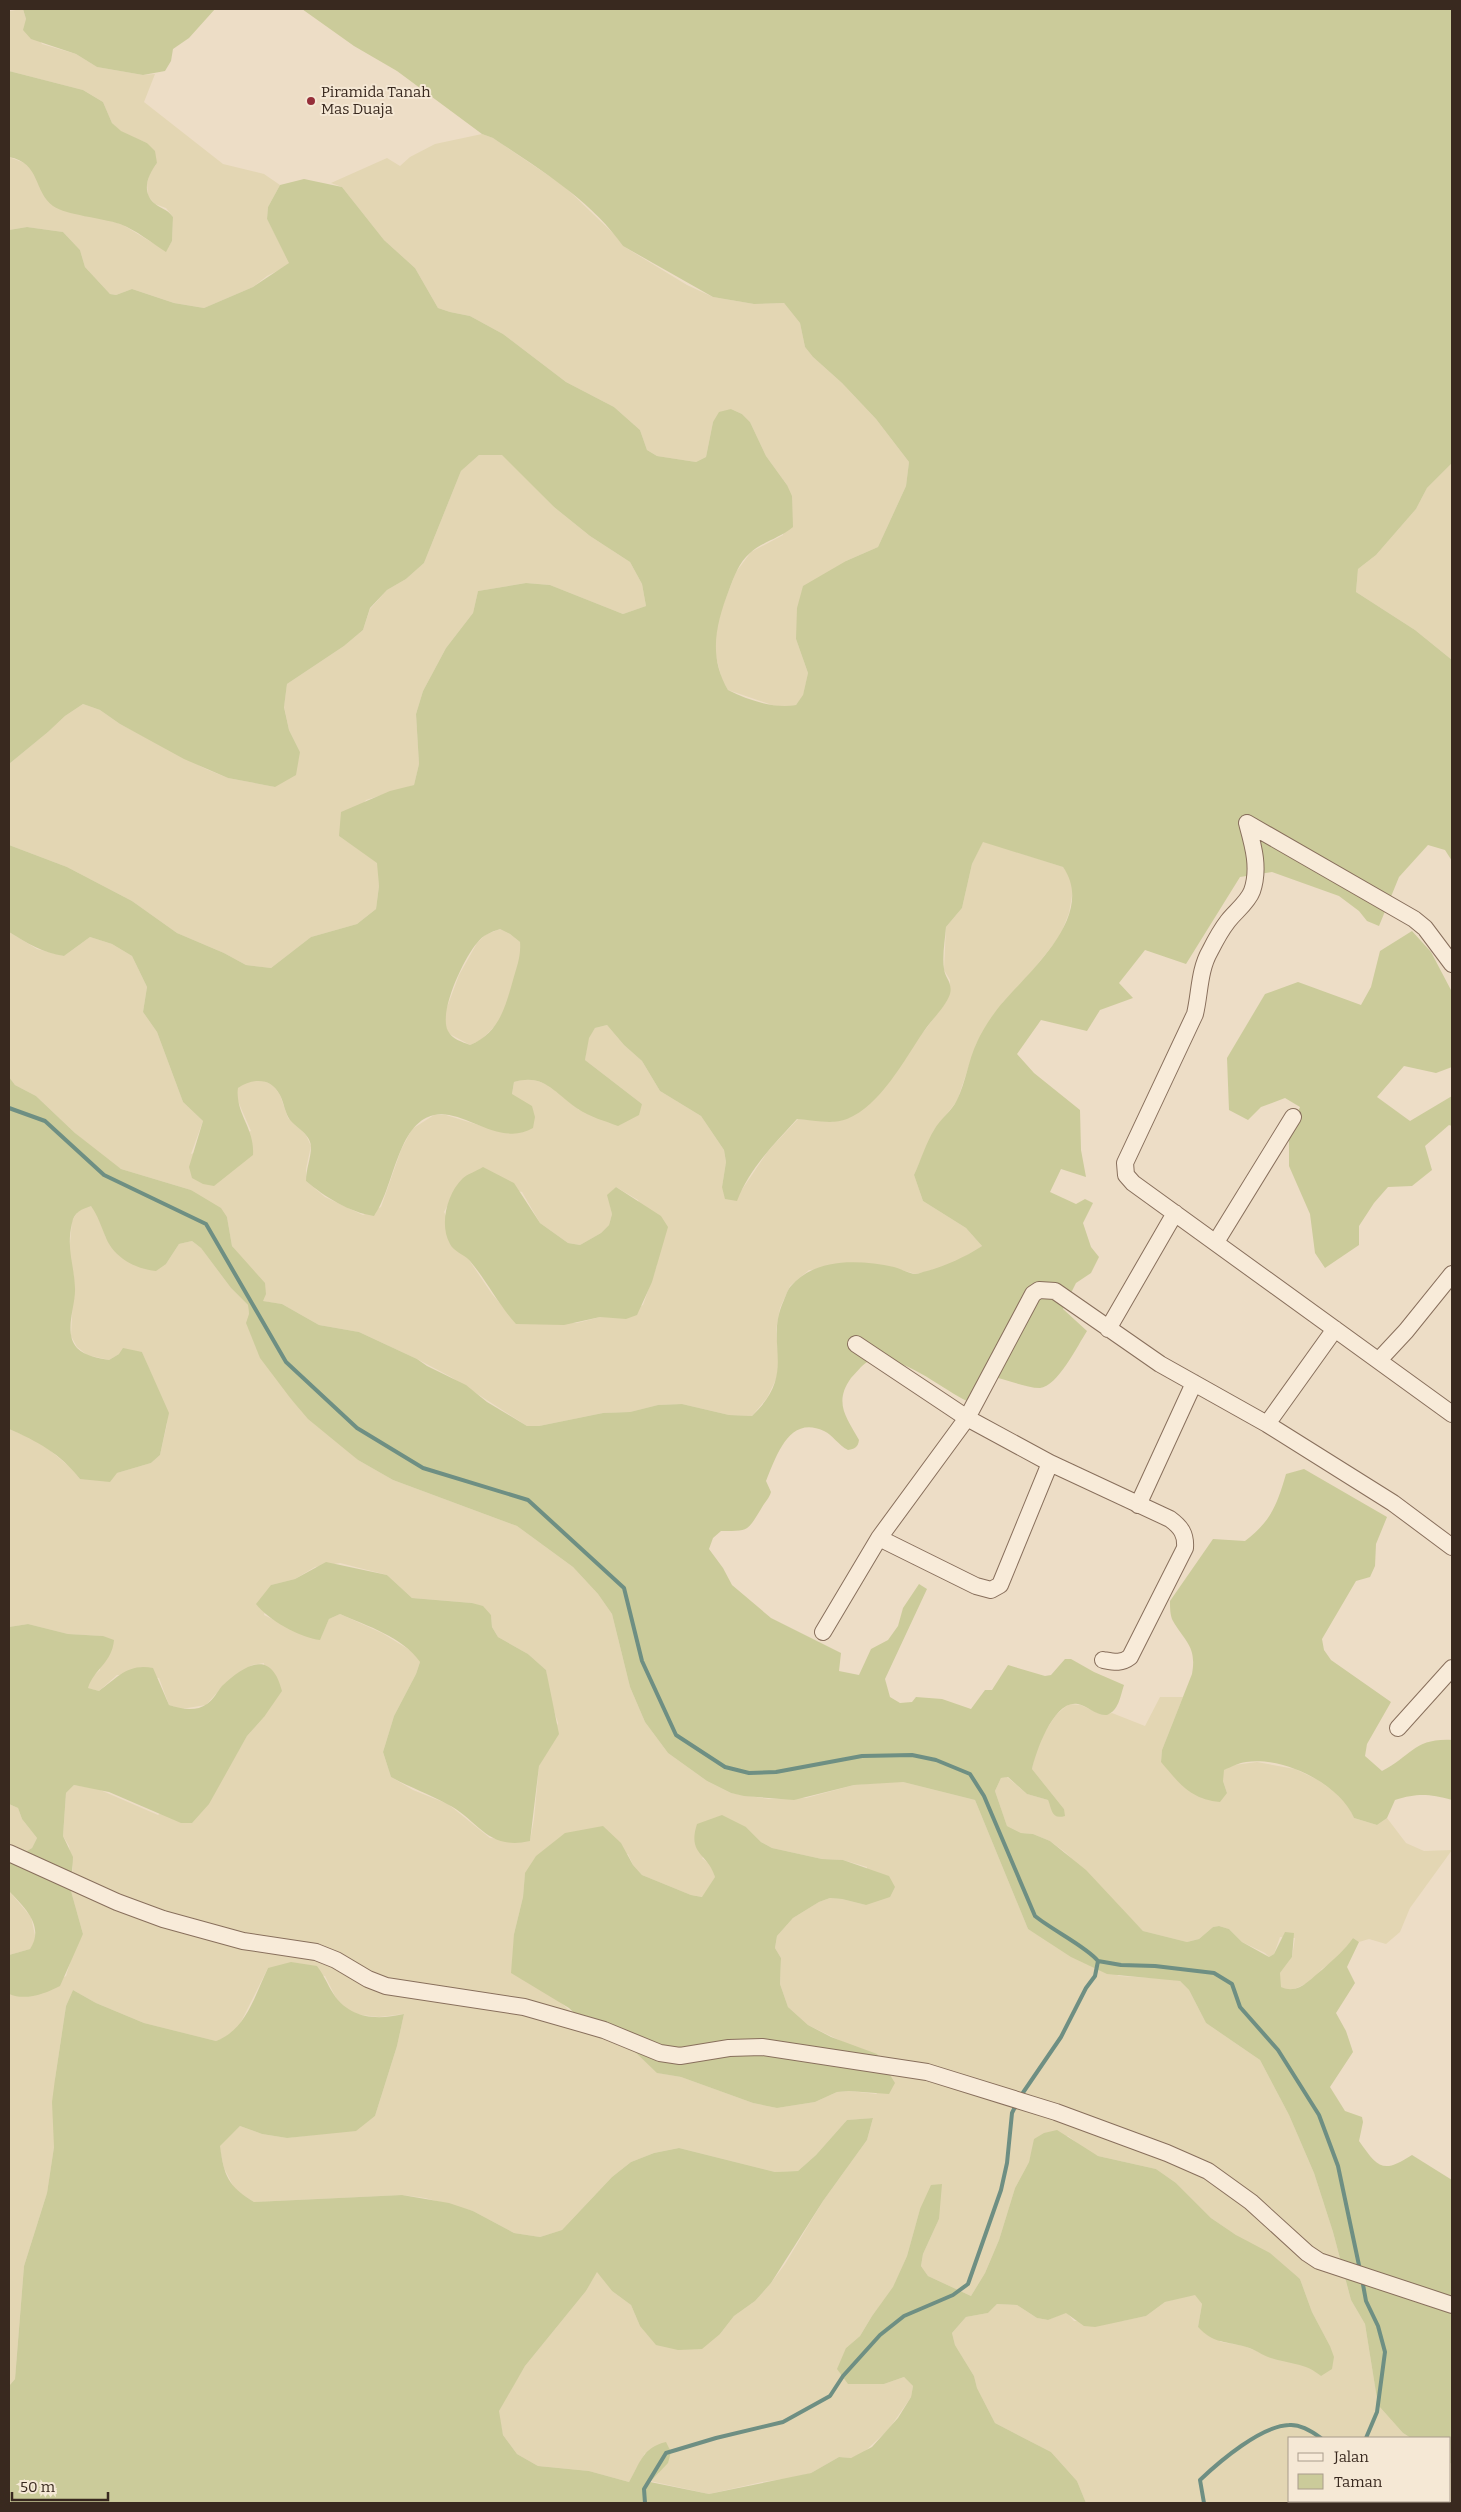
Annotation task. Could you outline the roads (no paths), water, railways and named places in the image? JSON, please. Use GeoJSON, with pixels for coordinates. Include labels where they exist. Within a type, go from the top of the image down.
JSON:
{"type":"FeatureCollection","features":[{"type":"Feature","properties":{"kind":"street"},"geometry":{"type":"LineString","coordinates":[[1452,964],[1424,928],[1414,919],[1247,823],[1255,851],[1255,876],[1251,892],[1227,922],[1209,952],[1200,982],[1200,996],[1195,1014],[1125,1163],[1126,1175],[1133,1184],[1452,1414]]}},
{"type":"Feature","properties":{"kind":"street"},"geometry":{"type":"LineString","coordinates":[[1216,1242],[1293,1117]]}},
{"type":"Feature","properties":{"kind":"street"},"geometry":{"type":"LineString","coordinates":[[1108,1329],[1175,1213]]}},
{"type":"Feature","properties":{"kind":"street"},"geometry":{"type":"LineString","coordinates":[[1379,1360],[1406,1331],[1452,1274]]}},
{"type":"Feature","properties":{"kind":"street"},"geometry":{"type":"LineString","coordinates":[[823,1632],[879,1538],[967,1418],[1033,1294],[1039,1290],[1055,1291],[1160,1364],[1267,1424],[1393,1503],[1452,1547]]}},
{"type":"Feature","properties":{"kind":"street"},"geometry":{"type":"LineString","coordinates":[[1267,1424],[1335,1329]]}},
{"type":"Feature","properties":{"kind":"street"},"geometry":{"type":"LineString","coordinates":[[856,1344],[967,1418],[1050,1463],[1170,1519],[1179,1526],[1184,1533],[1185,1548],[1130,1657],[1124,1662],[1116,1663],[1103,1660]]}},
{"type":"Feature","properties":{"kind":"street"},"geometry":{"type":"LineString","coordinates":[[1138,1505],[1194,1383]]}},
{"type":"Feature","properties":{"kind":"street"},"geometry":{"type":"LineString","coordinates":[[879,1538],[976,1586],[991,1590],[1000,1585],[1050,1463]]}},
{"type":"Feature","properties":{"kind":"street"},"geometry":{"type":"LineString","coordinates":[[1398,1728],[1452,1668]]}},
{"type":"Feature","properties":{"kind":"street"},"geometry":{"type":"LineString","coordinates":[[9,1853],[117,1902],[163,1919],[244,1941],[316,1952],[336,1960],[368,1980],[386,1986],[524,2006],[604,2030],[660,2052],[673,2055],[680,2056],[729,2048],[762,2047],[926,2072],[1056,2112],[1167,2153],[1208,2171],[1251,2202],[1307,2253],[1319,2261],[1452,2305]]}},
{"type":"Feature","properties":{"kind":"waterway"},"geometry":{"type":"LineString","coordinates":[[9,1108],[45,1121],[104,1175],[206,1224],[286,1362],[357,1428],[423,1468],[528,1500],[624,1588],[642,1661],[676,1735],[725,1767],[749,1773],[776,1772],[862,1756],[912,1755],[936,1760],[970,1774],[984,1796],[1035,1916],[1086,1950],[1098,1961],[1121,1965],[1155,1966],[1214,1973],[1232,1984],[1240,2007],[1278,2050],[1319,2115],[1338,2166],[1360,2270]]}},
{"type":"Feature","properties":{"kind":"waterway"},"geometry":{"type":"LineString","coordinates":[[1020,2097],[1061,2037],[1086,1988],[1095,1976],[1098,1961]]}},
{"type":"Feature","properties":{"kind":"waterway"},"geometry":{"type":"LineString","coordinates":[[645,2503],[644,2489],[666,2453],[716,2438],[783,2422],[830,2396],[843,2376],[880,2335],[904,2316],[953,2295],[968,2284],[1001,2190],[1007,2163],[1012,2113],[1017,2103]]}},
{"type":"Feature","properties":{"kind":"waterway"},"geometry":{"type":"LineString","coordinates":[[1362,2279],[1366,2301],[1378,2326],[1385,2352],[1377,2412],[1366,2437]]}},
{"type":"Feature","properties":{"kind":"waterway"},"geometry":{"type":"LineString","coordinates":[[1204,2503],[1200,2480],[1242,2446],[1266,2431],[1293,2425],[1302,2427],[1319,2437]]}},
{"type":"Feature","properties":{"kind":"place","name":"Piramida Tanah Mas Duaja"},"geometry":{"type":"Point","coordinates":[311,101]}}]}
